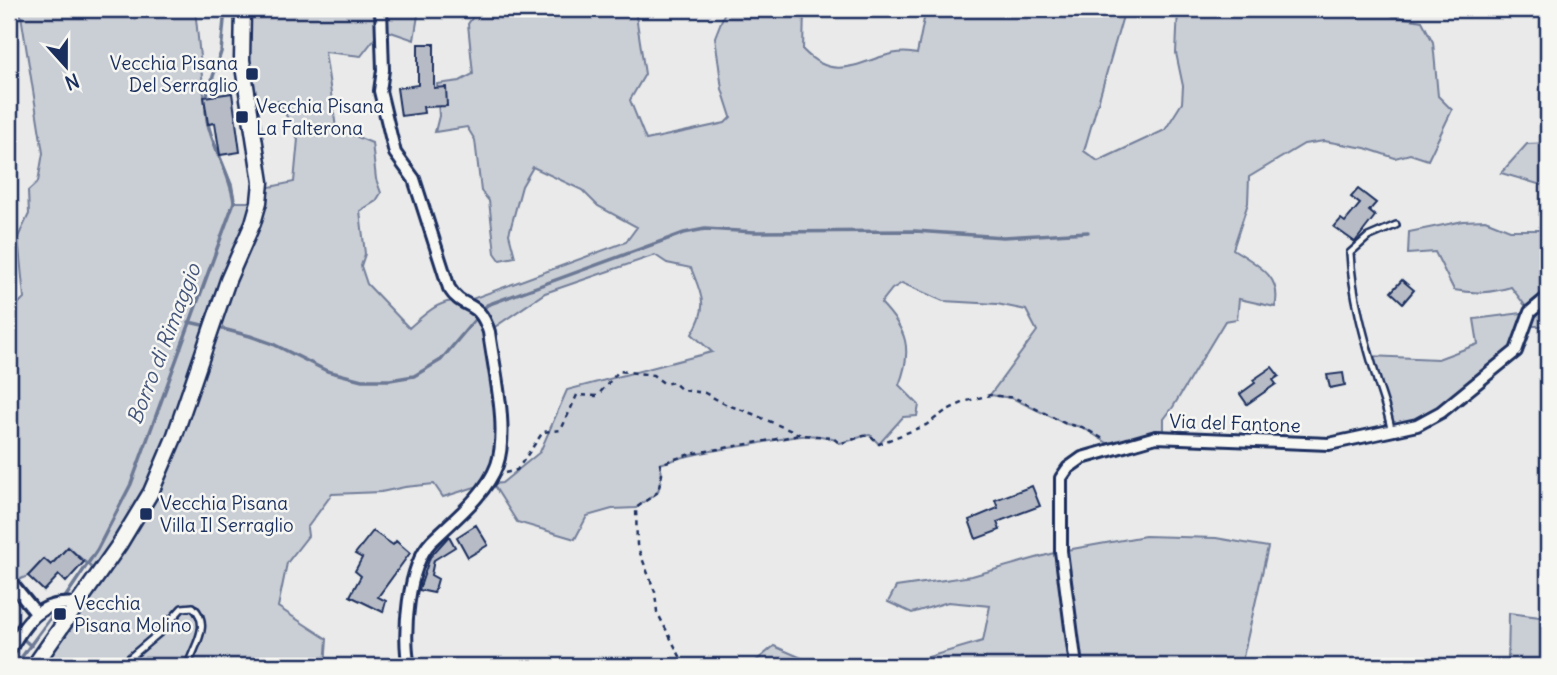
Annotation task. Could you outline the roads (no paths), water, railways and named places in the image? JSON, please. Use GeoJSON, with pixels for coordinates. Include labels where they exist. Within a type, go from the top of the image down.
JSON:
{"type":"FeatureCollection","features":[{"type":"Feature","properties":{"kind":"main road"},"geometry":{"type":"LineString","coordinates":[[33,666],[120,545],[155,482],[174,438],[228,279],[260,202],[261,182],[242,60],[243,9]]}},
{"type":"Feature","properties":{"kind":"street"},"geometry":{"type":"LineString","coordinates":[[381,9],[383,70],[380,91],[395,153],[414,179],[449,288],[456,300],[476,307],[484,318],[489,332],[503,434],[496,468],[458,519],[430,543],[423,553],[413,581],[406,630],[405,651],[409,666]]}},
{"type":"Feature","properties":{"kind":"street","name":"Via del Fantone"},"geometry":{"type":"LineString","coordinates":[[1076,666],[1061,551],[1061,478],[1068,468],[1082,458],[1156,437],[1329,444],[1418,425],[1441,412],[1516,351],[1530,312],[1548,297]]}},
{"type":"Feature","properties":{"kind":"street"},"geometry":{"type":"LineString","coordinates":[[9,580],[36,613]]}},
{"type":"Feature","properties":{"kind":"street"},"geometry":{"type":"LineString","coordinates":[[9,651],[22,628],[36,613],[54,604],[77,604]]}},
{"type":"Feature","properties":{"kind":"lane"},"geometry":{"type":"LineString","coordinates":[[1391,429],[1389,412],[1370,356],[1360,315],[1350,253],[1368,237],[1396,225]]}},
{"type":"Feature","properties":{"kind":"lane"},"geometry":{"type":"LineString","coordinates":[[120,666],[159,633],[183,608],[193,607],[201,614],[204,624],[188,666]]}},
{"type":"Feature","properties":{"kind":"waterway","name":"Borro di Rimaggio"},"geometry":{"type":"LineString","coordinates":[[206,98],[221,52],[225,9]]}},
{"type":"Feature","properties":{"kind":"waterway","name":"Borro di Rimaggio"},"geometry":{"type":"LineString","coordinates":[[62,602],[97,550],[131,484],[234,202],[206,110]]}},
{"type":"Feature","properties":{"kind":"waterway"},"geometry":{"type":"LineString","coordinates":[[215,327],[273,344],[327,371],[362,380],[390,380],[414,376],[441,360],[487,305],[684,233],[705,229],[755,232],[915,231],[1003,237],[1088,232]]}},
{"type":"Feature","properties":{"kind":"waterway"},"geometry":{"type":"LineString","coordinates":[[189,322],[207,326]]}},
{"type":"Feature","properties":{"kind":"waterway","name":"Borro di Rimaggio"},"geometry":{"type":"LineString","coordinates":[[15,666],[58,608]]}},
{"type":"Feature","properties":{"kind":"waterway"},"geometry":{"type":"LineString","coordinates":[[9,617],[21,637],[31,646]]}},
{"type":"Feature","properties":{"kind":"place","name":"Vecchia Pisana Del Serraglio"},"geometry":{"type":"Point","coordinates":[252,74]}},
{"type":"Feature","properties":{"kind":"place","name":"Vecchia Pisana La Falterona"},"geometry":{"type":"Point","coordinates":[242,117]}},
{"type":"Feature","properties":{"kind":"place","name":"Vecchia Pisana Villa Il Serraglio"},"geometry":{"type":"Point","coordinates":[146,514]}},
{"type":"Feature","properties":{"kind":"place","name":"Vecchia Pisana Molino"},"geometry":{"type":"Point","coordinates":[60,614]}}]}
